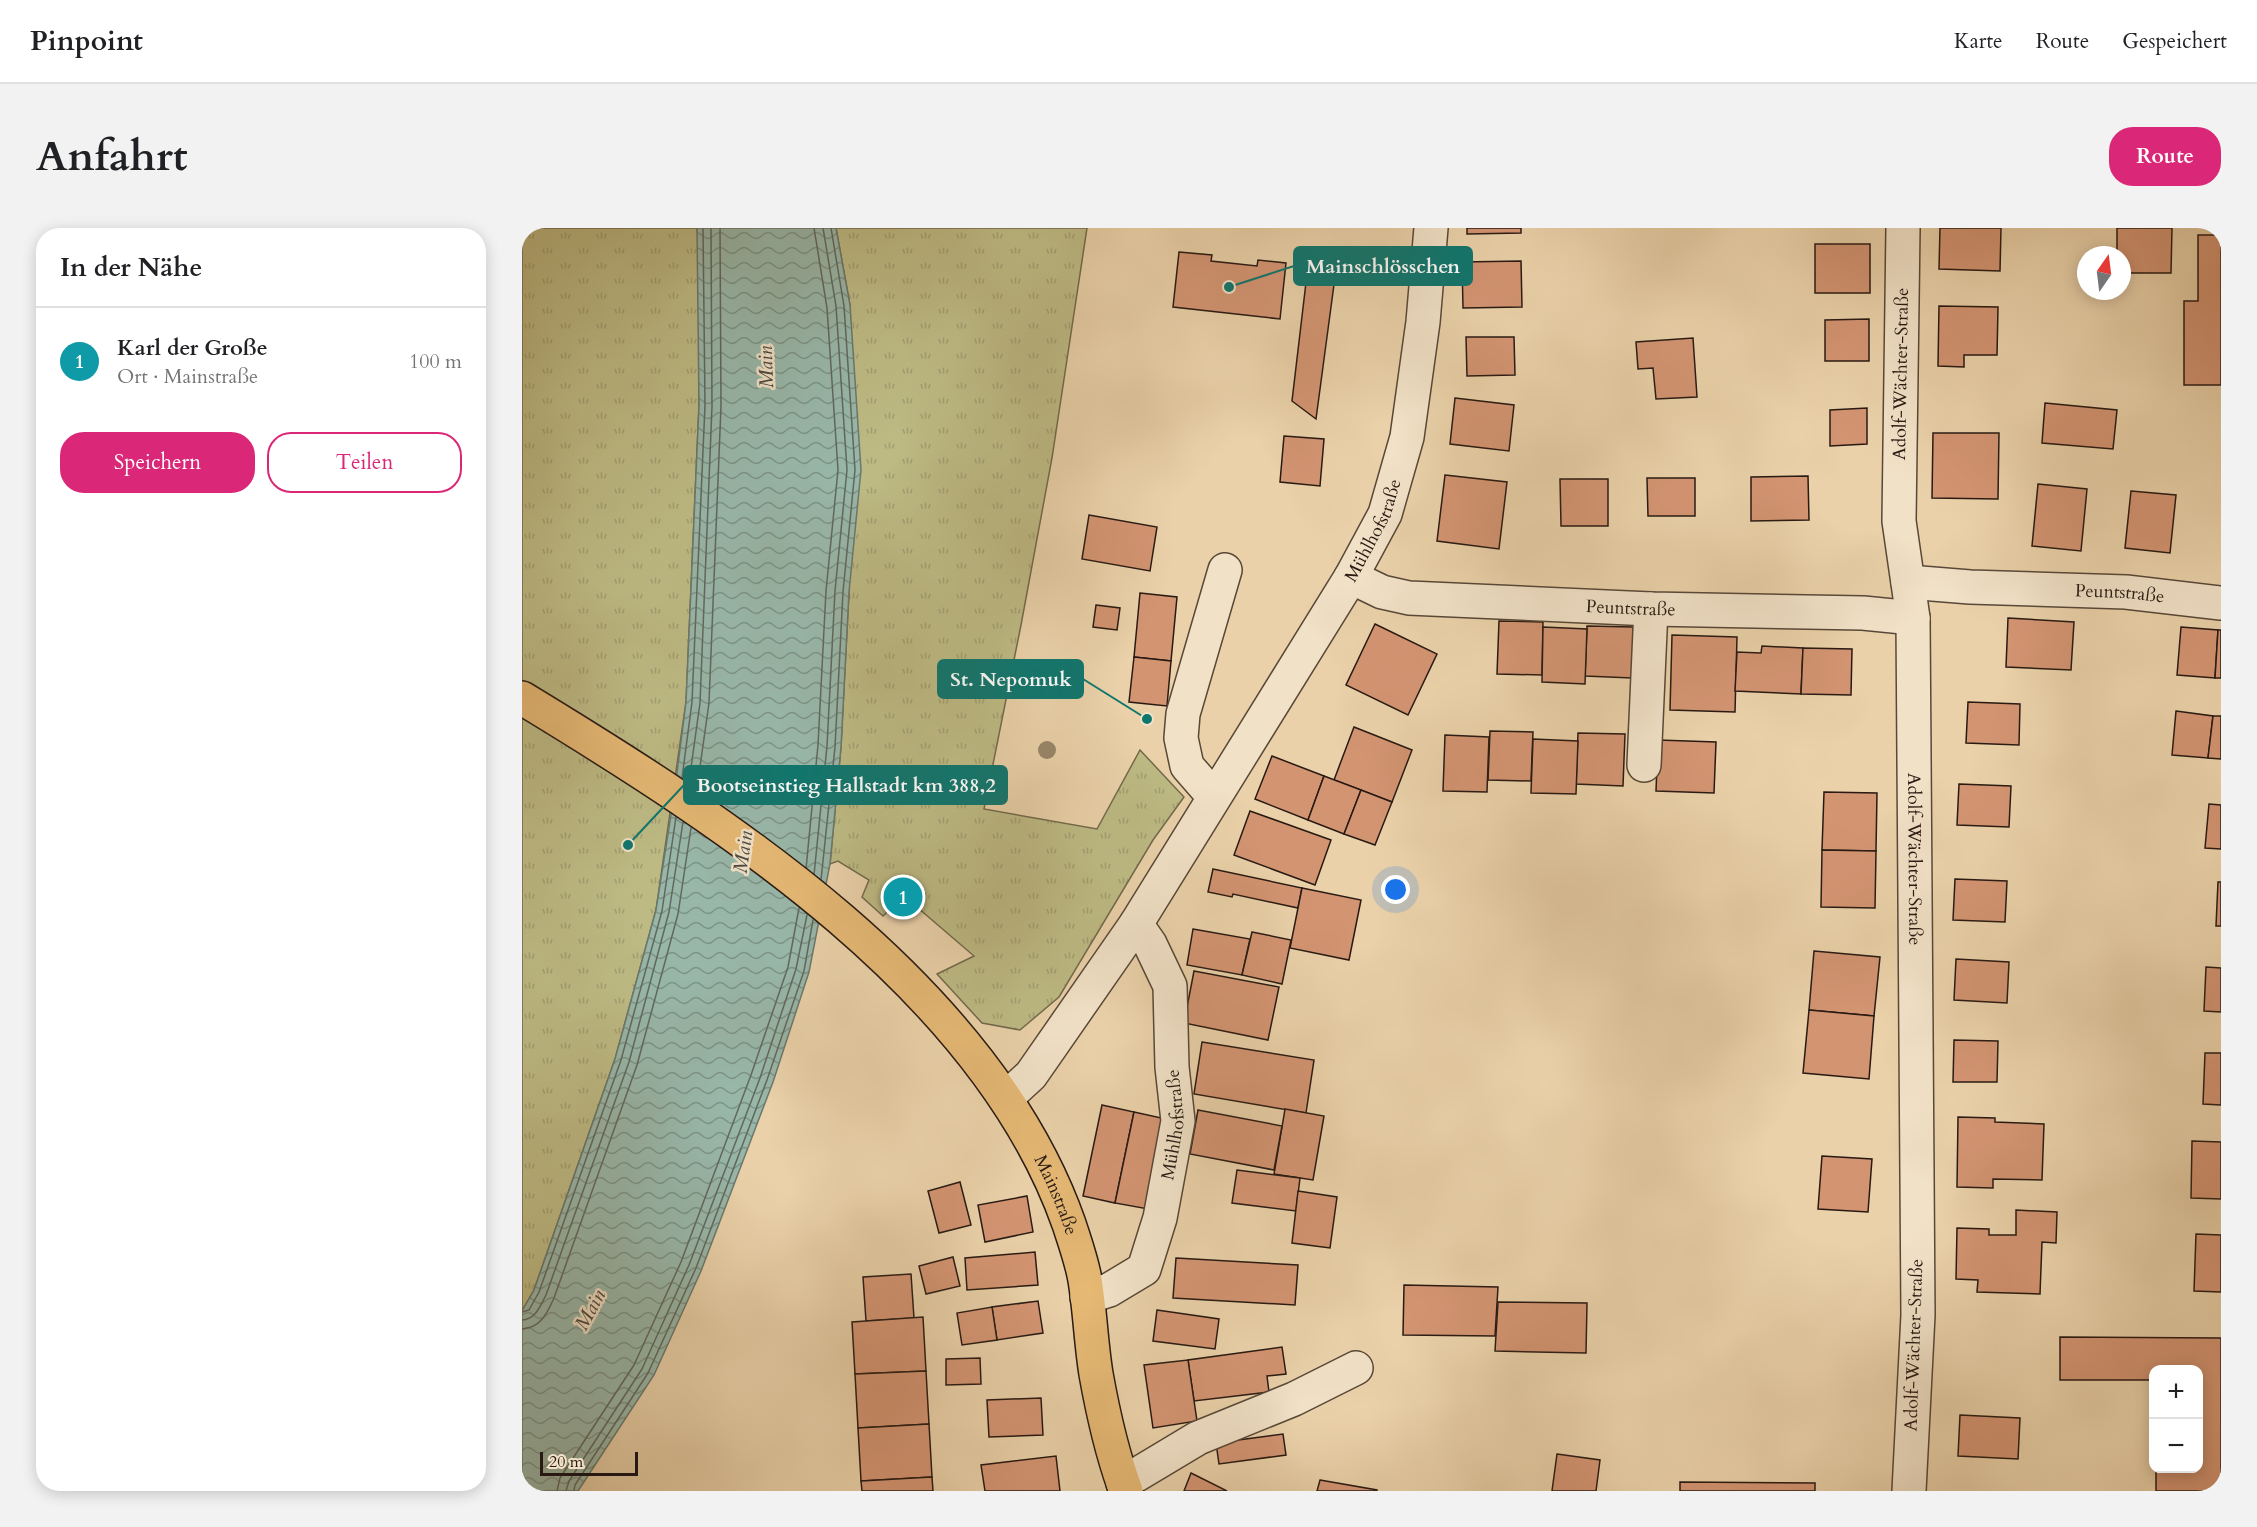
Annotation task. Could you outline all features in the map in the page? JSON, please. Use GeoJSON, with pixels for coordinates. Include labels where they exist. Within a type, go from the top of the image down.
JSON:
{"type":"FeatureCollection","features":[{"type":"Feature","properties":{"kind":"main road","name":"Mainstraße"},"geometry":{"type":"LineString","coordinates":[[522,698],[599,745],[796,882],[905,978],[970,1051],[1006,1098],[1042,1161],[1069,1223],[1085,1277],[1096,1374],[1116,1466],[1124,1487]]}},
{"type":"Feature","properties":{"kind":"street","name":"Mühlhofstraße"},"geometry":{"type":"LineString","coordinates":[[1006,1098],[1031,1075],[1136,924],[1351,577],[1385,514],[1407,437],[1423,322],[1431,228]]}},
{"type":"Feature","properties":{"kind":"street","name":"Adolf-Wächter-Straße"},"geometry":{"type":"LineString","coordinates":[[1903,228],[1899,521],[1913,618],[1918,1315],[1909,1491]]}},
{"type":"Feature","properties":{"kind":"street"},"geometry":{"type":"LineString","coordinates":[[1214,797],[1187,766],[1181,738],[1183,714],[1225,570]]}},
{"type":"Feature","properties":{"kind":"street","name":"Peuntstraße"},"geometry":{"type":"LineString","coordinates":[[1351,577],[1382,592],[1409,598],[1651,609],[1863,613],[1913,618]]}},
{"type":"Feature","properties":{"kind":"street","name":"Peuntstraße"},"geometry":{"type":"LineString","coordinates":[[1908,582],[1970,587],[2126,592],[2221,603]]}},
{"type":"Feature","properties":{"kind":"street"},"geometry":{"type":"LineString","coordinates":[[1644,765],[1651,609]]}},
{"type":"Feature","properties":{"kind":"street","name":"Mühlhofstraße"},"geometry":{"type":"LineString","coordinates":[[1087,1297],[1109,1290],[1144,1269],[1160,1218],[1178,1121],[1172,1067],[1170,986],[1150,945],[1136,924]]}},
{"type":"Feature","properties":{"kind":"street"},"geometry":{"type":"LineString","coordinates":[[1124,1487],[1198,1438],[1294,1400],[1356,1368]]}},
{"type":"Feature","properties":{"kind":"green space"},"geometry":{"type":"Polygon","coordinates":[[[522,228],[697,228],[699,245],[699,405],[686,702],[656,910],[615,1059],[534,1290],[522,1311],[522,228]]]}},
{"type":"Feature","properties":{"kind":"green space"},"geometry":{"type":"Polygon","coordinates":[[[836,228],[1087,228],[1052,458],[984,809],[1097,829],[1140,750],[1184,797],[1153,840],[1059,997],[1020,1030],[982,1023],[937,974],[974,956],[904,896],[883,916],[862,897],[869,880],[838,861],[830,864],[841,747],[849,592],[850,305],[836,228]]]}},
{"type":"Feature","properties":{"kind":"water","name":"Main"},"geometry":{"type":"Polygon","coordinates":[[[697,228],[836,228],[850,305],[861,470],[849,592],[841,747],[830,864],[809,972],[773,1082],[701,1271],[654,1375],[578,1491],[522,1491],[522,1311],[534,1290],[615,1059],[656,910],[674,796],[686,702],[699,405],[697,228]]]}},
{"type":"Feature","properties":{"kind":"building"},"geometry":{"type":"Polygon","coordinates":[[[1467,228],[1521,228],[1521,233],[1467,234],[1467,228]]]}},
{"type":"Feature","properties":{"kind":"building"},"geometry":{"type":"Polygon","coordinates":[[[1940,228],[2001,228],[2000,271],[1939,269],[1940,228]]]}},
{"type":"Feature","properties":{"kind":"building"},"geometry":{"type":"Polygon","coordinates":[[[2117,228],[2172,228],[2171,273],[2131,273],[2131,246],[2117,246],[2117,228]]]}},
{"type":"Feature","properties":{"kind":"building"},"geometry":{"type":"Polygon","coordinates":[[[2198,235],[2221,235],[2221,385],[2184,385],[2184,301],[2198,301],[2198,235]]]}},
{"type":"Feature","properties":{"kind":"building"},"geometry":{"type":"Polygon","coordinates":[[[1815,244],[1870,244],[1870,293],[1815,293],[1815,244]]]}},
{"type":"Feature","properties":{"kind":"building"},"geometry":{"type":"Polygon","coordinates":[[[1179,252],[1212,255],[1211,261],[1257,266],[1258,260],[1286,263],[1280,319],[1173,307],[1179,252]]]}},
{"type":"Feature","properties":{"kind":"building"},"geometry":{"type":"Polygon","coordinates":[[[1521,261],[1522,307],[1463,308],[1462,262],[1521,261]]]}},
{"type":"Feature","properties":{"kind":"building"},"geometry":{"type":"Polygon","coordinates":[[[1307,274],[1335,277],[1316,419],[1292,401],[1307,274]]]}},
{"type":"Feature","properties":{"kind":"building"},"geometry":{"type":"Polygon","coordinates":[[[1939,306],[1998,307],[1997,355],[1964,355],[1964,367],[1938,366],[1939,306]]]}},
{"type":"Feature","properties":{"kind":"building"},"geometry":{"type":"Polygon","coordinates":[[[1869,319],[1869,361],[1825,361],[1825,320],[1869,319]]]}},
{"type":"Feature","properties":{"kind":"building"},"geometry":{"type":"Polygon","coordinates":[[[1466,337],[1514,337],[1515,375],[1467,376],[1466,337]]]}},
{"type":"Feature","properties":{"kind":"building"},"geometry":{"type":"Polygon","coordinates":[[[1693,338],[1697,397],[1656,399],[1653,368],[1638,369],[1636,342],[1693,338]]]}},
{"type":"Feature","properties":{"kind":"building"},"geometry":{"type":"Polygon","coordinates":[[[1455,398],[1514,405],[1509,451],[1450,444],[1455,398]]]}},
{"type":"Feature","properties":{"kind":"building"},"geometry":{"type":"Polygon","coordinates":[[[2045,403],[2117,410],[2113,449],[2042,443],[2045,403]]]}},
{"type":"Feature","properties":{"kind":"building"},"geometry":{"type":"Polygon","coordinates":[[[1867,408],[1867,444],[1830,446],[1830,410],[1867,408]]]}},
{"type":"Feature","properties":{"kind":"building"},"geometry":{"type":"Polygon","coordinates":[[[1933,433],[1999,433],[1998,499],[1932,498],[1933,433]]]}},
{"type":"Feature","properties":{"kind":"building"},"geometry":{"type":"Polygon","coordinates":[[[1284,436],[1324,439],[1320,486],[1280,482],[1284,436]]]}},
{"type":"Feature","properties":{"kind":"building"},"geometry":{"type":"Polygon","coordinates":[[[1445,475],[1507,482],[1499,549],[1437,541],[1445,475]]]}},
{"type":"Feature","properties":{"kind":"building"},"geometry":{"type":"Polygon","coordinates":[[[1808,476],[1809,520],[1751,521],[1751,477],[1808,476]]]}},
{"type":"Feature","properties":{"kind":"building"},"geometry":{"type":"Polygon","coordinates":[[[1647,478],[1695,478],[1695,516],[1648,516],[1647,478]]]}},
{"type":"Feature","properties":{"kind":"building"},"geometry":{"type":"Polygon","coordinates":[[[1560,479],[1608,479],[1608,526],[1561,526],[1560,479]]]}},
{"type":"Feature","properties":{"kind":"building"},"geometry":{"type":"Polygon","coordinates":[[[2038,484],[2087,489],[2081,551],[2032,546],[2038,484]]]}},
{"type":"Feature","properties":{"kind":"building"},"geometry":{"type":"Polygon","coordinates":[[[2131,491],[2176,495],[2170,553],[2125,548],[2131,491]]]}},
{"type":"Feature","properties":{"kind":"building"},"geometry":{"type":"Polygon","coordinates":[[[1089,515],[1157,527],[1150,571],[1082,559],[1089,515]]]}},
{"type":"Feature","properties":{"kind":"building"},"geometry":{"type":"Polygon","coordinates":[[[1140,593],[1177,597],[1171,661],[1134,657],[1140,593]]]}},
{"type":"Feature","properties":{"kind":"building"},"geometry":{"type":"Polygon","coordinates":[[[1096,605],[1120,608],[1117,630],[1093,627],[1096,605]]]}},
{"type":"Feature","properties":{"kind":"building"},"geometry":{"type":"Polygon","coordinates":[[[2008,618],[2074,622],[2071,670],[2006,667],[2008,618]]]}},
{"type":"Feature","properties":{"kind":"building"},"geometry":{"type":"Polygon","coordinates":[[[1499,621],[1543,622],[1542,675],[1497,674],[1499,621]]]}},
{"type":"Feature","properties":{"kind":"building"},"geometry":{"type":"Polygon","coordinates":[[[1375,624],[1437,654],[1408,715],[1346,685],[1375,624]]]}},
{"type":"Feature","properties":{"kind":"building"},"geometry":{"type":"Polygon","coordinates":[[[1587,626],[1633,627],[1632,678],[1585,676],[1587,626]]]}},
{"type":"Feature","properties":{"kind":"building"},"geometry":{"type":"Polygon","coordinates":[[[1543,627],[1587,629],[1585,684],[1542,682],[1543,627]]]}},
{"type":"Feature","properties":{"kind":"building"},"geometry":{"type":"Polygon","coordinates":[[[2181,627],[2218,630],[2215,678],[2177,675],[2181,627]]]}},
{"type":"Feature","properties":{"kind":"building"},"geometry":{"type":"Polygon","coordinates":[[[2218,630],[2221,630],[2221,678],[2215,678],[2218,630]]]}},
{"type":"Feature","properties":{"kind":"building"},"geometry":{"type":"Polygon","coordinates":[[[1672,635],[1737,637],[1735,712],[1670,710],[1672,635]]]}},
{"type":"Feature","properties":{"kind":"building"},"geometry":{"type":"Polygon","coordinates":[[[1762,646],[1803,648],[1801,694],[1735,691],[1737,652],[1761,653],[1762,646]]]}},
{"type":"Feature","properties":{"kind":"building"},"geometry":{"type":"Polygon","coordinates":[[[1803,648],[1852,649],[1851,695],[1801,694],[1803,648]]]}},
{"type":"Feature","properties":{"kind":"building"},"geometry":{"type":"Polygon","coordinates":[[[1134,657],[1171,661],[1167,706],[1129,702],[1134,657]]]}},
{"type":"Feature","properties":{"kind":"building"},"geometry":{"type":"Polygon","coordinates":[[[1968,702],[2020,704],[2019,745],[1966,743],[1968,702]]]}},
{"type":"Feature","properties":{"kind":"building"},"geometry":{"type":"Polygon","coordinates":[[[2176,711],[2213,716],[2208,758],[2172,755],[2176,711]]]}},
{"type":"Feature","properties":{"kind":"building"},"geometry":{"type":"Polygon","coordinates":[[[2213,716],[2221,716],[2221,759],[2208,758],[2213,716]]]}},
{"type":"Feature","properties":{"kind":"building"},"geometry":{"type":"Polygon","coordinates":[[[1354,727],[1412,750],[1392,802],[1334,780],[1354,727]]]}},
{"type":"Feature","properties":{"kind":"building"},"geometry":{"type":"Polygon","coordinates":[[[1490,731],[1533,732],[1531,781],[1488,780],[1490,731]]]}},
{"type":"Feature","properties":{"kind":"building"},"geometry":{"type":"Polygon","coordinates":[[[1578,733],[1625,734],[1623,786],[1576,784],[1578,733]]]}},
{"type":"Feature","properties":{"kind":"building"},"geometry":{"type":"Polygon","coordinates":[[[1445,735],[1489,737],[1487,792],[1443,791],[1445,735]]]}},
{"type":"Feature","properties":{"kind":"building"},"geometry":{"type":"Polygon","coordinates":[[[1533,739],[1578,741],[1576,794],[1531,793],[1533,739]]]}},
{"type":"Feature","properties":{"kind":"building"},"geometry":{"type":"Polygon","coordinates":[[[1658,740],[1716,742],[1714,793],[1656,791],[1658,740]]]}},
{"type":"Feature","properties":{"kind":"building"},"geometry":{"type":"Polygon","coordinates":[[[1272,756],[1324,776],[1308,820],[1255,799],[1272,756]]]}},
{"type":"Feature","properties":{"kind":"building"},"geometry":{"type":"Polygon","coordinates":[[[1324,776],[1361,790],[1344,834],[1308,820],[1324,776]]]}},
{"type":"Feature","properties":{"kind":"building"},"geometry":{"type":"Polygon","coordinates":[[[1959,784],[2011,786],[2009,827],[1957,825],[1959,784]]]}},
{"type":"Feature","properties":{"kind":"building"},"geometry":{"type":"Polygon","coordinates":[[[1361,790],[1392,802],[1375,845],[1344,834],[1361,790]]]}},
{"type":"Feature","properties":{"kind":"building"},"geometry":{"type":"Polygon","coordinates":[[[1824,792],[1877,793],[1876,851],[1822,850],[1824,792]]]}},
{"type":"Feature","properties":{"kind":"building"},"geometry":{"type":"Polygon","coordinates":[[[2209,804],[2221,805],[2221,849],[2205,848],[2209,804]]]}},
{"type":"Feature","properties":{"kind":"building"},"geometry":{"type":"Polygon","coordinates":[[[1250,811],[1331,840],[1315,885],[1234,855],[1250,811]]]}},
{"type":"Feature","properties":{"kind":"building"},"geometry":{"type":"Polygon","coordinates":[[[1822,850],[1876,851],[1875,908],[1821,907],[1822,850]]]}},
{"type":"Feature","properties":{"kind":"building"},"geometry":{"type":"Polygon","coordinates":[[[1213,869],[1302,888],[1298,908],[1233,894],[1232,897],[1208,892],[1213,869]]]}},
{"type":"Feature","properties":{"kind":"building"},"geometry":{"type":"Polygon","coordinates":[[[1955,879],[2007,881],[2005,922],[1953,920],[1955,879]]]}},
{"type":"Feature","properties":{"kind":"building"},"geometry":{"type":"Polygon","coordinates":[[[2218,882],[2221,882],[2221,926],[2216,926],[2218,882]]]}},
{"type":"Feature","properties":{"kind":"building"},"geometry":{"type":"Polygon","coordinates":[[[1302,888],[1361,900],[1349,960],[1290,948],[1302,888]]]}},
{"type":"Feature","properties":{"kind":"building"},"geometry":{"type":"Polygon","coordinates":[[[1193,929],[1250,939],[1242,975],[1187,965],[1193,929]]]}},
{"type":"Feature","properties":{"kind":"building"},"geometry":{"type":"Polygon","coordinates":[[[1252,932],[1291,940],[1282,984],[1242,975],[1252,932]]]}},
{"type":"Feature","properties":{"kind":"building"},"geometry":{"type":"Polygon","coordinates":[[[1814,951],[1880,957],[1874,1016],[1809,1010],[1814,951]]]}},
{"type":"Feature","properties":{"kind":"building"},"geometry":{"type":"Polygon","coordinates":[[[1956,959],[2009,962],[2007,1003],[1954,1000],[1956,959]]]}},
{"type":"Feature","properties":{"kind":"building"},"geometry":{"type":"Polygon","coordinates":[[[2206,967],[2221,968],[2221,1012],[2204,1011],[2206,967]]]}},
{"type":"Feature","properties":{"kind":"building"},"geometry":{"type":"Polygon","coordinates":[[[1194,971],[1279,987],[1268,1040],[1184,1023],[1194,971]]]}},
{"type":"Feature","properties":{"kind":"building"},"geometry":{"type":"Polygon","coordinates":[[[1809,1010],[1874,1016],[1869,1079],[1803,1073],[1809,1010]]]}},
{"type":"Feature","properties":{"kind":"building"},"geometry":{"type":"Polygon","coordinates":[[[1954,1040],[1998,1041],[1997,1082],[1953,1082],[1954,1040]]]}},
{"type":"Feature","properties":{"kind":"building"},"geometry":{"type":"Polygon","coordinates":[[[1202,1042],[1314,1060],[1306,1113],[1194,1094],[1202,1042]]]}},
{"type":"Feature","properties":{"kind":"building"},"geometry":{"type":"Polygon","coordinates":[[[2205,1053],[2221,1053],[2221,1105],[2203,1104],[2205,1053]]]}},
{"type":"Feature","properties":{"kind":"building"},"geometry":{"type":"Polygon","coordinates":[[[1102,1105],[1134,1112],[1115,1203],[1083,1196],[1102,1105]]]}},
{"type":"Feature","properties":{"kind":"building"},"geometry":{"type":"Polygon","coordinates":[[[1285,1109],[1324,1116],[1313,1180],[1274,1174],[1285,1109]]]}},
{"type":"Feature","properties":{"kind":"building"},"geometry":{"type":"Polygon","coordinates":[[[1198,1110],[1282,1126],[1274,1170],[1190,1154],[1198,1110]]]}},
{"type":"Feature","properties":{"kind":"building"},"geometry":{"type":"Polygon","coordinates":[[[1134,1112],[1166,1119],[1148,1209],[1115,1203],[1134,1112]]]}},
{"type":"Feature","properties":{"kind":"building"},"geometry":{"type":"Polygon","coordinates":[[[1958,1117],[1995,1118],[1995,1122],[2044,1124],[2042,1180],[1993,1179],[1993,1188],[1957,1187],[1958,1117]]]}},
{"type":"Feature","properties":{"kind":"building"},"geometry":{"type":"Polygon","coordinates":[[[2192,1141],[2221,1142],[2221,1199],[2191,1198],[2192,1141]]]}},
{"type":"Feature","properties":{"kind":"building"},"geometry":{"type":"Polygon","coordinates":[[[1822,1156],[1872,1159],[1868,1212],[1818,1209],[1822,1156]]]}},
{"type":"Feature","properties":{"kind":"building"},"geometry":{"type":"Polygon","coordinates":[[[1237,1170],[1300,1178],[1296,1211],[1232,1203],[1237,1170]]]}},
{"type":"Feature","properties":{"kind":"building"},"geometry":{"type":"Polygon","coordinates":[[[960,1182],[971,1225],[939,1233],[928,1191],[960,1182]]]}},
{"type":"Feature","properties":{"kind":"building"},"geometry":{"type":"Polygon","coordinates":[[[1298,1191],[1337,1197],[1330,1248],[1292,1243],[1298,1191]]]}},
{"type":"Feature","properties":{"kind":"building"},"geometry":{"type":"Polygon","coordinates":[[[1027,1196],[1033,1232],[985,1242],[978,1205],[1027,1196]]]}},
{"type":"Feature","properties":{"kind":"building"},"geometry":{"type":"Polygon","coordinates":[[[2016,1210],[2057,1212],[2056,1243],[2042,1242],[2040,1294],[1977,1292],[1978,1280],[1956,1279],[1957,1228],[1989,1229],[1989,1235],[2016,1235],[2016,1210]]]}},
{"type":"Feature","properties":{"kind":"building"},"geometry":{"type":"Polygon","coordinates":[[[2196,1234],[2221,1235],[2221,1292],[2194,1291],[2196,1234]]]}},
{"type":"Feature","properties":{"kind":"building"},"geometry":{"type":"Polygon","coordinates":[[[1035,1252],[1038,1285],[967,1290],[965,1258],[1035,1252]]]}},
{"type":"Feature","properties":{"kind":"building"},"geometry":{"type":"Polygon","coordinates":[[[953,1257],[960,1286],[926,1294],[919,1266],[953,1257]]]}},
{"type":"Feature","properties":{"kind":"building"},"geometry":{"type":"Polygon","coordinates":[[[1176,1258],[1298,1265],[1295,1305],[1173,1298],[1176,1258]]]}},
{"type":"Feature","properties":{"kind":"building"},"geometry":{"type":"Polygon","coordinates":[[[911,1274],[914,1318],[866,1321],[863,1277],[911,1274]]]}},
{"type":"Feature","properties":{"kind":"building"},"geometry":{"type":"Polygon","coordinates":[[[1404,1285],[1498,1287],[1495,1336],[1403,1335],[1404,1285]]]}},
{"type":"Feature","properties":{"kind":"building"},"geometry":{"type":"Polygon","coordinates":[[[1038,1301],[1043,1333],[997,1340],[992,1307],[1038,1301]]]}},
{"type":"Feature","properties":{"kind":"building"},"geometry":{"type":"Polygon","coordinates":[[[1498,1302],[1587,1303],[1586,1353],[1495,1351],[1498,1302]]]}},
{"type":"Feature","properties":{"kind":"building"},"geometry":{"type":"Polygon","coordinates":[[[992,1307],[997,1340],[962,1345],[957,1313],[992,1307]]]}},
{"type":"Feature","properties":{"kind":"building"},"geometry":{"type":"Polygon","coordinates":[[[1157,1310],[1219,1319],[1215,1349],[1153,1341],[1157,1310]]]}},
{"type":"Feature","properties":{"kind":"building"},"geometry":{"type":"Polygon","coordinates":[[[923,1317],[926,1371],[855,1374],[852,1322],[923,1317]]]}},
{"type":"Feature","properties":{"kind":"building"},"geometry":{"type":"Polygon","coordinates":[[[2060,1337],[2221,1338],[2221,1491],[2156,1491],[2156,1473],[2203,1473],[2203,1365],[2149,1365],[2149,1380],[2060,1380],[2060,1337]]]}},
{"type":"Feature","properties":{"kind":"building"},"geometry":{"type":"Polygon","coordinates":[[[1282,1347],[1286,1374],[1267,1376],[1269,1392],[1194,1401],[1188,1360],[1282,1347]]]}},
{"type":"Feature","properties":{"kind":"building"},"geometry":{"type":"Polygon","coordinates":[[[980,1358],[981,1384],[946,1385],[946,1359],[980,1358]]]}},
{"type":"Feature","properties":{"kind":"building"},"geometry":{"type":"Polygon","coordinates":[[[1188,1360],[1197,1421],[1153,1428],[1144,1365],[1188,1360]]]}},
{"type":"Feature","properties":{"kind":"building"},"geometry":{"type":"Polygon","coordinates":[[[926,1371],[929,1424],[858,1428],[855,1374],[926,1371]]]}},
{"type":"Feature","properties":{"kind":"building"},"geometry":{"type":"Polygon","coordinates":[[[1041,1398],[1043,1435],[989,1437],[987,1400],[1041,1398]]]}},
{"type":"Feature","properties":{"kind":"building"},"geometry":{"type":"Polygon","coordinates":[[[1960,1415],[2020,1418],[2018,1459],[1958,1456],[1960,1415]]]}},
{"type":"Feature","properties":{"kind":"building"},"geometry":{"type":"Polygon","coordinates":[[[929,1424],[932,1477],[861,1481],[858,1428],[929,1424]]]}},
{"type":"Feature","properties":{"kind":"building"},"geometry":{"type":"Polygon","coordinates":[[[1283,1434],[1286,1455],[1219,1464],[1216,1443],[1283,1434]]]}},
{"type":"Feature","properties":{"kind":"building"},"geometry":{"type":"Polygon","coordinates":[[[1557,1454],[1600,1460],[1596,1491],[1552,1491],[1557,1454]]]}},
{"type":"Feature","properties":{"kind":"building"},"geometry":{"type":"Polygon","coordinates":[[[1056,1456],[1060,1491],[985,1491],[981,1465],[1056,1456]]]}},
{"type":"Feature","properties":{"kind":"building"},"geometry":{"type":"Polygon","coordinates":[[[1191,1473],[1227,1491],[1184,1491],[1191,1473]]]}},
{"type":"Feature","properties":{"kind":"building"},"geometry":{"type":"Polygon","coordinates":[[[932,1477],[933,1491],[862,1491],[861,1481],[932,1477]]]}},
{"type":"Feature","properties":{"kind":"building"},"geometry":{"type":"Polygon","coordinates":[[[1320,1480],[1377,1490],[1377,1491],[1317,1491],[1320,1480]]]}},
{"type":"Feature","properties":{"kind":"building"},"geometry":{"type":"Polygon","coordinates":[[[1680,1482],[1815,1483],[1815,1491],[1680,1491],[1680,1482]]]}},
{"type":"Feature","properties":{"kind":"place","name":"Mainschlösschen"},"geometry":{"type":"Point","coordinates":[1229,287]}},
{"type":"Feature","properties":{"kind":"place","name":"St. Nepomuk"},"geometry":{"type":"Point","coordinates":[1147,719]}},
{"type":"Feature","properties":{"kind":"place","name":"Bootseinstieg Hallstadt km 388,2"},"geometry":{"type":"Point","coordinates":[628,845]}},
{"type":"Feature","properties":{"kind":"place","name":"Karl der Große"},"geometry":{"type":"Point","coordinates":[903,897]}}]}
